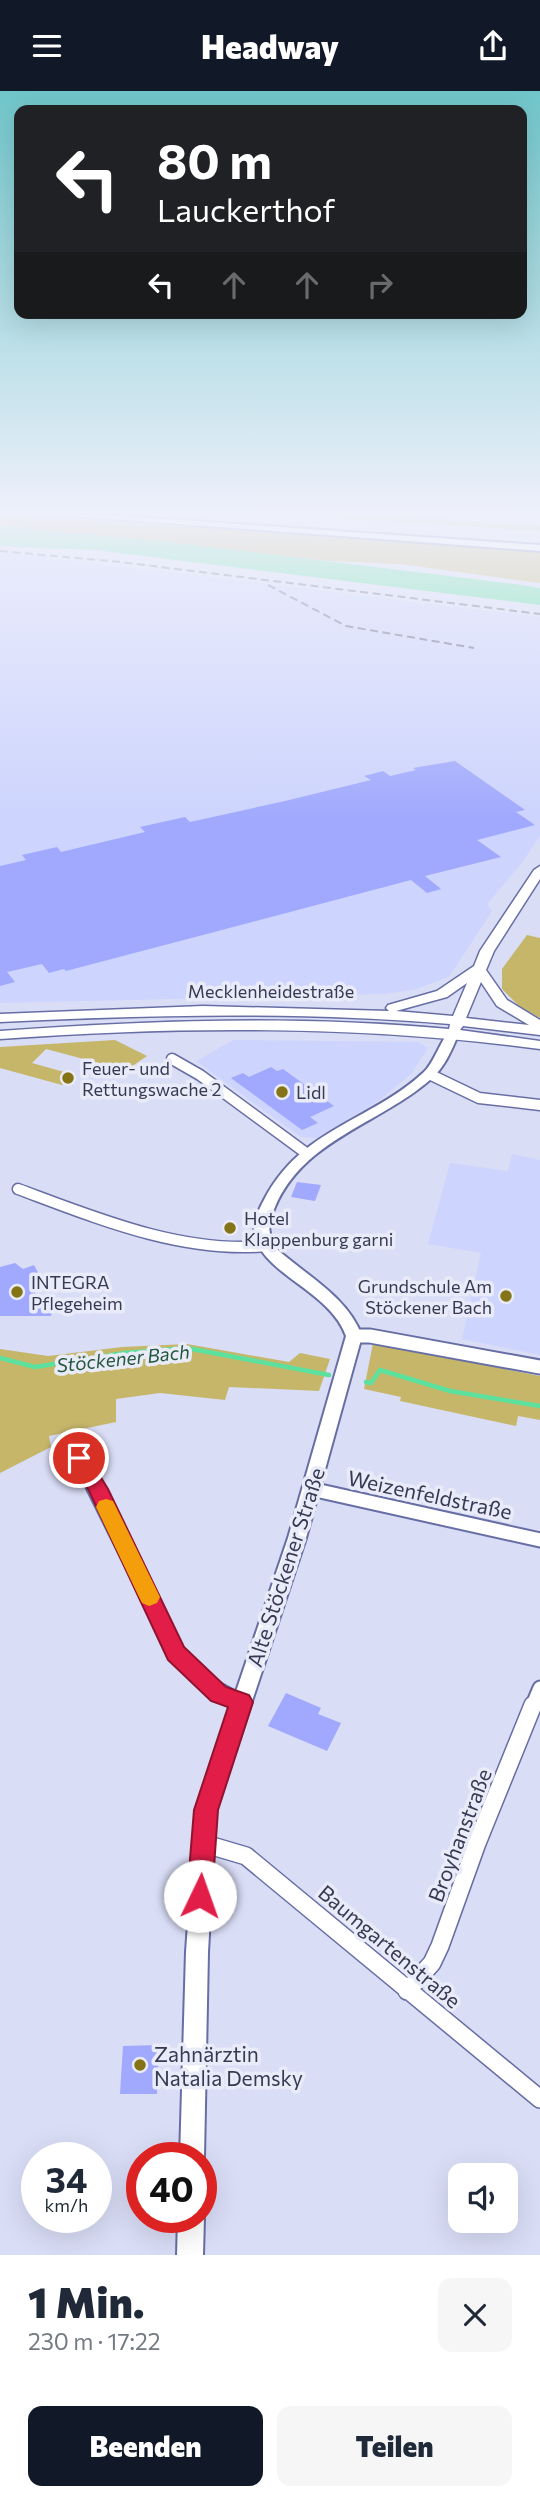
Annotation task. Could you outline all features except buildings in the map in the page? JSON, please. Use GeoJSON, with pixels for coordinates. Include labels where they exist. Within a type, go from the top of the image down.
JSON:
{"type":"FeatureCollection","features":[{"type":"Feature","properties":{"kind":"main road"},"geometry":{"type":"LineString","coordinates":[[456,1026],[478,969],[540,870]]}},
{"type":"Feature","properties":{"kind":"main road"},"geometry":{"type":"LineString","coordinates":[[362,1011],[429,1000],[452,989],[478,969]]}},
{"type":"Feature","properties":{"kind":"main road"},"geometry":{"type":"LineString","coordinates":[[478,969],[502,1003],[540,1029]]}},
{"type":"Feature","properties":{"kind":"main road","name":"Mecklenheidestraße"},"geometry":{"type":"LineString","coordinates":[[0,1018],[201,1009],[362,1011],[456,1026],[540,1045]]}},
{"type":"Feature","properties":{"kind":"main road","name":"Mecklenheidestraße"},"geometry":{"type":"LineString","coordinates":[[2,1034],[279,1023],[540,1029]]}},
{"type":"Feature","properties":{"kind":"street"},"geometry":{"type":"LineString","coordinates":[[456,1026],[429,1075],[391,1102],[306,1153],[288,1170],[271,1199],[261,1229],[267,1246],[343,1314],[354,1336],[370,1336],[540,1367]]}},
{"type":"Feature","properties":{"kind":"street"},"geometry":{"type":"LineString","coordinates":[[172,1059],[200,1075],[306,1153]]}},
{"type":"Feature","properties":{"kind":"street"},"geometry":{"type":"LineString","coordinates":[[429,1075],[479,1098],[540,1105]]}},
{"type":"Feature","properties":{"kind":"street"},"geometry":{"type":"LineString","coordinates":[[18,1189],[157,1234],[245,1249],[267,1246]]}},
{"type":"Feature","properties":{"kind":"street","name":"Alte Stöckener Straße"},"geometry":{"type":"LineString","coordinates":[[193,2142],[202,1843],[206,1810],[311,1489],[354,1336]]}},
{"type":"Feature","properties":{"kind":"street"},"geometry":{"type":"LineString","coordinates":[[79,1458],[98,1489],[176,1653],[219,1695],[242,1702]]}},
{"type":"Feature","properties":{"kind":"street","name":"Weizenfeldstraße"},"geometry":{"type":"LineString","coordinates":[[311,1489],[540,1540]]}},
{"type":"Feature","properties":{"kind":"street","name":"Broyhanstraße"},"geometry":{"type":"LineString","coordinates":[[407,1991],[432,1962],[440,1946],[477,1843],[540,1688]]}},
{"type":"Feature","properties":{"kind":"street","name":"Baumgartenstraße"},"geometry":{"type":"LineString","coordinates":[[202,1843],[246,1857],[540,2099]]}},
{"type":"Feature","properties":{"kind":"street"},"geometry":{"type":"LineString","coordinates":[[190,2255],[191,2233]]}},
{"type":"Feature","properties":{"kind":"shaded area"},"geometry":{"type":"Polygon","coordinates":[[[0,616],[540,617],[540,836],[521,864],[487,904],[492,911],[449,977],[413,990],[383,994],[0,1003],[0,616]]]}},
{"type":"Feature","properties":{"kind":"shaded area"},"geometry":{"type":"Polygon","coordinates":[[[527,935],[540,938],[540,1018],[519,1006],[502,989],[502,969],[527,935]]]}},
{"type":"Feature","properties":{"kind":"shaded area"},"geometry":{"type":"Polygon","coordinates":[[[115,1040],[147,1056],[131,1067],[110,1066],[46,1049],[32,1063],[75,1075],[62,1085],[0,1068],[0,1047],[115,1040]]]}},
{"type":"Feature","properties":{"kind":"shaded area"},"geometry":{"type":"Polygon","coordinates":[[[234,1040],[418,1042],[428,1048],[411,1074],[381,1099],[317,1138],[301,1137],[196,1061],[234,1040]]]}},
{"type":"Feature","properties":{"kind":"shaded area","name":"Grundschule Am Stöckener Bach"},"geometry":{"type":"Polygon","coordinates":[[[512,1154],[540,1160],[540,1355],[462,1339],[481,1253],[428,1244],[450,1163],[508,1171],[512,1154]]]}},
{"type":"Feature","properties":{"kind":"shaded area"},"geometry":{"type":"Polygon","coordinates":[[[373,1343],[540,1376],[540,1420],[518,1416],[516,1426],[400,1401],[401,1397],[364,1389],[373,1343]]]}},
{"type":"Feature","properties":{"kind":"shaded area"},"geometry":{"type":"Polygon","coordinates":[[[187,1344],[289,1362],[300,1353],[330,1359],[319,1391],[229,1387],[225,1400],[160,1393],[116,1399],[116,1422],[49,1436],[51,1447],[0,1473],[0,1349],[48,1356],[122,1347],[187,1344]]]}},
{"type":"Feature","properties":{"kind":"waterway","name":"Stöckener Bach"},"geometry":{"type":"LineString","coordinates":[[0,1358],[35,1367],[125,1353],[187,1348],[329,1375]]}},
{"type":"Feature","properties":{"kind":"waterway","name":"Stöckener Bach"},"geometry":{"type":"LineString","coordinates":[[366,1382],[371,1383],[380,1370],[450,1391],[540,1406]]}},
{"type":"Feature","properties":{"kind":"railway"},"geometry":{"type":"LineString","coordinates":[[327,616],[346,626],[474,648]]}},
{"type":"Feature","properties":{"kind":"slow traffic"},"geometry":{"type":"LineString","coordinates":[[106,1507],[149,1597]]}},
{"type":"Feature","properties":{"kind":"place","name":"Feuer- und Rettungswache 2"},"geometry":{"type":"Point","coordinates":[68,1078]}},
{"type":"Feature","properties":{"kind":"place","name":"Lidl"},"geometry":{"type":"Point","coordinates":[282,1092]}},
{"type":"Feature","properties":{"kind":"place","name":"Hotel Klappenburg garni"},"geometry":{"type":"Point","coordinates":[230,1228]}},
{"type":"Feature","properties":{"kind":"place","name":"INTEGRA Pflegeheim"},"geometry":{"type":"Point","coordinates":[17,1292]}},
{"type":"Feature","properties":{"kind":"place","name":"Grundschule Am Stöckener Bach"},"geometry":{"type":"Point","coordinates":[506,1296]}},
{"type":"Feature","properties":{"kind":"place","name":"Zahnärztin Natalia Demsky"},"geometry":{"type":"Point","coordinates":[140,2065]}},
{"type":"Feature","properties":{"kind":"route"},"geometry":{"type":"LineString","coordinates":[[79,1458],[98,1489],[176,1653],[219,1695],[242,1702],[206,1810],[200,1896]]}}]}
